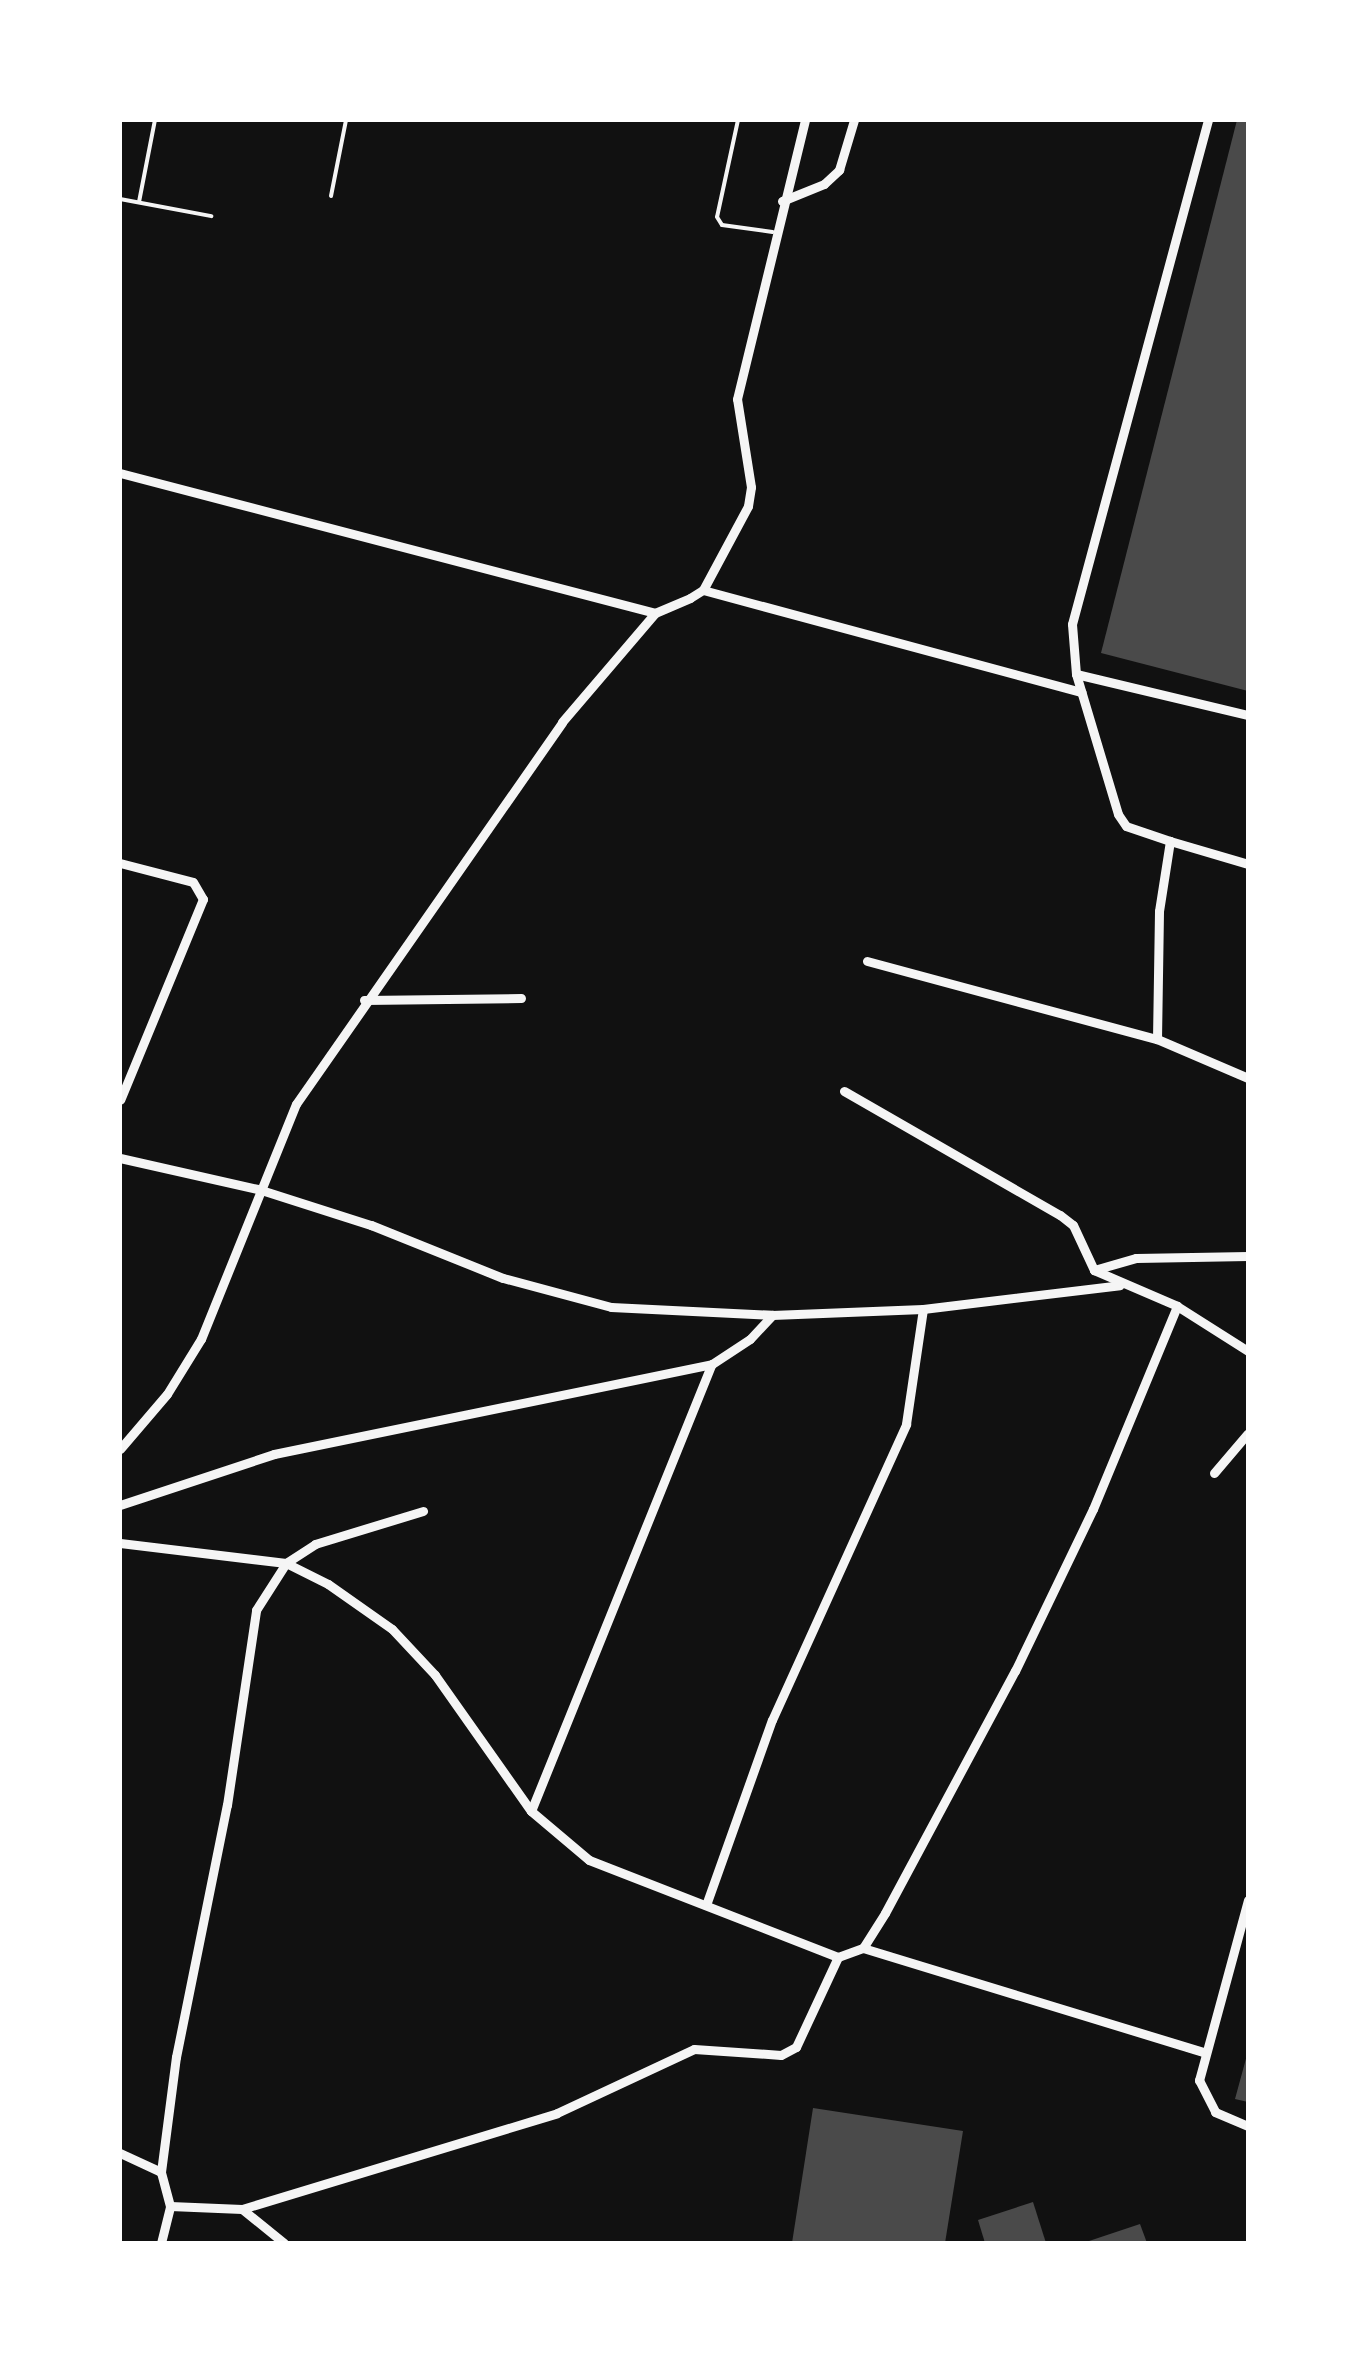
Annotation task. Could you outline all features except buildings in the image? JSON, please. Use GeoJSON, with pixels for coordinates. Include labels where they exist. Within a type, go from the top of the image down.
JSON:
{"type":"FeatureCollection","features":[{"type":"Feature","properties":{"kind":"street"},"geometry":{"type":"LineString","coordinates":[[120,1449],[167,1394],[201,1338],[258,1188],[296,1104],[364,1000],[562,722],[655,613],[703,590],[748,506],[751,486],[738,399],[773,232],[806,120]]}},
{"type":"Feature","properties":{"kind":"street"},"geometry":{"type":"LineString","coordinates":[[782,201],[824,184],[838,170],[854,120]]}},
{"type":"Feature","properties":{"kind":"street"},"geometry":{"type":"LineString","coordinates":[[1208,120],[1072,624],[1076,674],[1126,826],[1248,864]]}},
{"type":"Feature","properties":{"kind":"street"},"geometry":{"type":"LineString","coordinates":[[120,473],[655,613]]}},
{"type":"Feature","properties":{"kind":"street"},"geometry":{"type":"LineString","coordinates":[[703,590],[1082,692]]}},
{"type":"Feature","properties":{"kind":"street"},"geometry":{"type":"LineString","coordinates":[[1076,674],[1248,715]]}},
{"type":"Feature","properties":{"kind":"street"},"geometry":{"type":"LineString","coordinates":[[1157,1039],[1159,911],[1170,841]]}},
{"type":"Feature","properties":{"kind":"street"},"geometry":{"type":"LineString","coordinates":[[120,864],[193,882],[203,900],[120,1100]]}},
{"type":"Feature","properties":{"kind":"street"},"geometry":{"type":"LineString","coordinates":[[868,962],[1157,1039],[1248,1078]]}},
{"type":"Feature","properties":{"kind":"street"},"geometry":{"type":"LineString","coordinates":[[364,1000],[521,998]]}},
{"type":"Feature","properties":{"kind":"street"},"geometry":{"type":"LineString","coordinates":[[844,1091],[1060,1215],[1073,1226],[1094,1270],[1120,1286],[1177,1306],[1248,1351]]}},
{"type":"Feature","properties":{"kind":"street"},"geometry":{"type":"LineString","coordinates":[[120,1158],[258,1188],[559,1297],[611,1307],[772,1315],[923,1309],[1120,1286]]}},
{"type":"Feature","properties":{"kind":"street"},"geometry":{"type":"LineString","coordinates":[[1094,1270],[1136,1258],[1248,1256]]}},
{"type":"Feature","properties":{"kind":"street"},"geometry":{"type":"LineString","coordinates":[[863,1948],[1015,1671],[1093,1508],[1177,1306]]}},
{"type":"Feature","properties":{"kind":"street"},"geometry":{"type":"LineString","coordinates":[[706,1905],[772,1720],[906,1424],[923,1309]]}},
{"type":"Feature","properties":{"kind":"street"},"geometry":{"type":"LineString","coordinates":[[120,1505],[274,1454],[712,1364],[750,1339],[772,1315]]}},
{"type":"Feature","properties":{"kind":"street"},"geometry":{"type":"LineString","coordinates":[[531,1811],[712,1364]]}},
{"type":"Feature","properties":{"kind":"street"},"geometry":{"type":"LineString","coordinates":[[1214,1473],[1248,1432]]}},
{"type":"Feature","properties":{"kind":"street"},"geometry":{"type":"LineString","coordinates":[[161,2243],[170,2206],[160,2172],[227,1805],[252,1627],[286,1563],[335,1535],[423,1511]]}},
{"type":"Feature","properties":{"kind":"street"},"geometry":{"type":"LineString","coordinates":[[120,1543],[286,1563],[392,1629],[434,1675],[531,1811],[603,1869],[838,1957],[863,1948],[1204,2052]]}},
{"type":"Feature","properties":{"kind":"street"},"geometry":{"type":"LineString","coordinates":[[1248,1900],[1204,2052],[1200,2080],[1206,2100],[1215,2112],[1248,2126]]}},
{"type":"Feature","properties":{"kind":"street"},"geometry":{"type":"LineString","coordinates":[[170,2206],[242,2209],[557,2113],[694,2049],[788,2054],[838,1957]]}},
{"type":"Feature","properties":{"kind":"street"},"geometry":{"type":"LineString","coordinates":[[120,2153],[160,2172]]}},
{"type":"Feature","properties":{"kind":"street"},"geometry":{"type":"LineString","coordinates":[[242,2209],[284,2243]]}},
{"type":"Feature","properties":{"kind":"lane"},"geometry":{"type":"LineString","coordinates":[[139,202],[155,120]]}},
{"type":"Feature","properties":{"kind":"lane"},"geometry":{"type":"LineString","coordinates":[[331,196],[346,120]]}},
{"type":"Feature","properties":{"kind":"lane"},"geometry":{"type":"LineString","coordinates":[[738,120],[717,218],[722,225],[773,232]]}},
{"type":"Feature","properties":{"kind":"lane"},"geometry":{"type":"LineString","coordinates":[[120,199],[212,216]]}}]}
